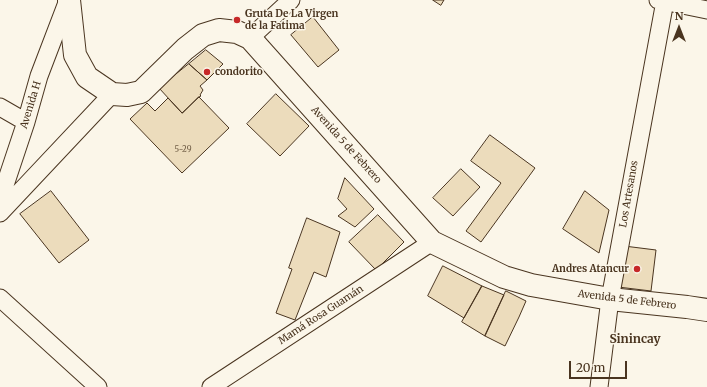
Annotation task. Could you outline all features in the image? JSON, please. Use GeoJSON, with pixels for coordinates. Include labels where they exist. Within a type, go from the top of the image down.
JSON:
{"type":"FeatureCollection","features":[{"type":"Feature","properties":{"kind":"street"},"geometry":{"type":"LineString","coordinates":[[1,213],[112,94],[87,77],[76,55],[69,0]]}},
{"type":"Feature","properties":{"kind":"street","name":"Avenida H"},"geometry":{"type":"LineString","coordinates":[[1,213],[4,188],[26,122],[39,76],[69,0]]}},
{"type":"Feature","properties":{"kind":"street"},"geometry":{"type":"LineString","coordinates":[[250,38],[291,0]]}},
{"type":"Feature","properties":{"kind":"street"},"geometry":{"type":"LineString","coordinates":[[661,1],[707,10]]}},
{"type":"Feature","properties":{"kind":"street","name":"Los Artesanos"},"geometry":{"type":"LineString","coordinates":[[598,387],[610,299],[661,1]]}},
{"type":"Feature","properties":{"kind":"street","name":"Avenida 5 de Febrero"},"geometry":{"type":"LineString","coordinates":[[112,94],[141,92],[185,49],[203,35],[219,30],[237,32],[250,38],[432,242],[504,278],[531,285],[610,299],[707,310]]}},
{"type":"Feature","properties":{"kind":"street"},"geometry":{"type":"LineString","coordinates":[[0,107],[26,122]]}},
{"type":"Feature","properties":{"kind":"street","name":"Mamá Rosa Guamán"},"geometry":{"type":"LineString","coordinates":[[211,387],[432,242]]}},
{"type":"Feature","properties":{"kind":"street"},"geometry":{"type":"LineString","coordinates":[[0,298],[98,387]]}},
{"type":"Feature","properties":{"kind":"building"},"geometry":{"type":"Polygon","coordinates":[[[433,0],[444,0],[441,5],[433,0]]]}},
{"type":"Feature","properties":{"kind":"building"},"geometry":{"type":"Polygon","coordinates":[[[313,17],[339,50],[318,67],[291,35],[313,17]]]}},
{"type":"Feature","properties":{"kind":"building","name":"condorito"},"geometry":{"type":"Polygon","coordinates":[[[206,50],[223,64],[207,80],[189,64],[206,50]]]}},
{"type":"Feature","properties":{"kind":"building"},"geometry":{"type":"Polygon","coordinates":[[[189,64],[207,80],[200,86],[203,90],[200,95],[201,96],[182,113],[159,88],[189,64]]]}},
{"type":"Feature","properties":{"kind":"building"},"geometry":{"type":"Polygon","coordinates":[[[276,94],[309,126],[280,156],[247,124],[276,94]]]}},
{"type":"Feature","properties":{"kind":"building"},"geometry":{"type":"Polygon","coordinates":[[[199,97],[229,128],[182,173],[130,119],[147,103],[155,111],[168,98],[182,113],[199,97]]]}},
{"type":"Feature","properties":{"kind":"building"},"geometry":{"type":"Polygon","coordinates":[[[490,135],[535,168],[481,242],[466,231],[501,183],[471,161],[490,135]]]}},
{"type":"Feature","properties":{"kind":"building"},"geometry":{"type":"Polygon","coordinates":[[[461,169],[480,187],[453,216],[433,198],[461,169]]]}},
{"type":"Feature","properties":{"kind":"building"},"geometry":{"type":"Polygon","coordinates":[[[345,178],[374,209],[355,227],[338,216],[347,209],[338,199],[345,178]]]}},
{"type":"Feature","properties":{"kind":"building"},"geometry":{"type":"Polygon","coordinates":[[[51,191],[89,240],[59,263],[20,214],[51,191]]]}},
{"type":"Feature","properties":{"kind":"building"},"geometry":{"type":"Polygon","coordinates":[[[585,191],[609,210],[599,253],[563,229],[585,191]]]}},
{"type":"Feature","properties":{"kind":"building"},"geometry":{"type":"Polygon","coordinates":[[[378,215],[404,242],[376,270],[349,242],[378,215]]]}},
{"type":"Feature","properties":{"kind":"building"},"geometry":{"type":"Polygon","coordinates":[[[307,218],[340,232],[326,277],[314,272],[295,320],[276,313],[292,269],[289,268],[307,218]]]}},
{"type":"Feature","properties":{"kind":"building","name":"Andres Atancur"},"geometry":{"type":"Polygon","coordinates":[[[624,246],[656,250],[651,291],[618,287],[624,246]]]}},
{"type":"Feature","properties":{"kind":"building"},"geometry":{"type":"Polygon","coordinates":[[[443,266],[482,286],[464,318],[428,296],[443,266]]]}},
{"type":"Feature","properties":{"kind":"building"},"geometry":{"type":"Polygon","coordinates":[[[482,286],[504,295],[485,336],[462,322],[482,286]]]}},
{"type":"Feature","properties":{"kind":"building"},"geometry":{"type":"Polygon","coordinates":[[[506,291],[526,301],[505,346],[485,336],[506,291]]]}},
{"type":"Feature","properties":{"kind":"place","name":"Gruta De La Virgen de la Fatima"},"geometry":{"type":"Point","coordinates":[237,20]}},
{"type":"Feature","properties":{"kind":"place","name":"condorito"},"geometry":{"type":"Point","coordinates":[207,72]}},
{"type":"Feature","properties":{"kind":"place","name":"Andres Atancur"},"geometry":{"type":"Point","coordinates":[637,269]}},
{"type":"Feature","properties":{"kind":"district","name":"Sinincay"},"geometry":{"type":"Point","coordinates":[635,340]}}]}
